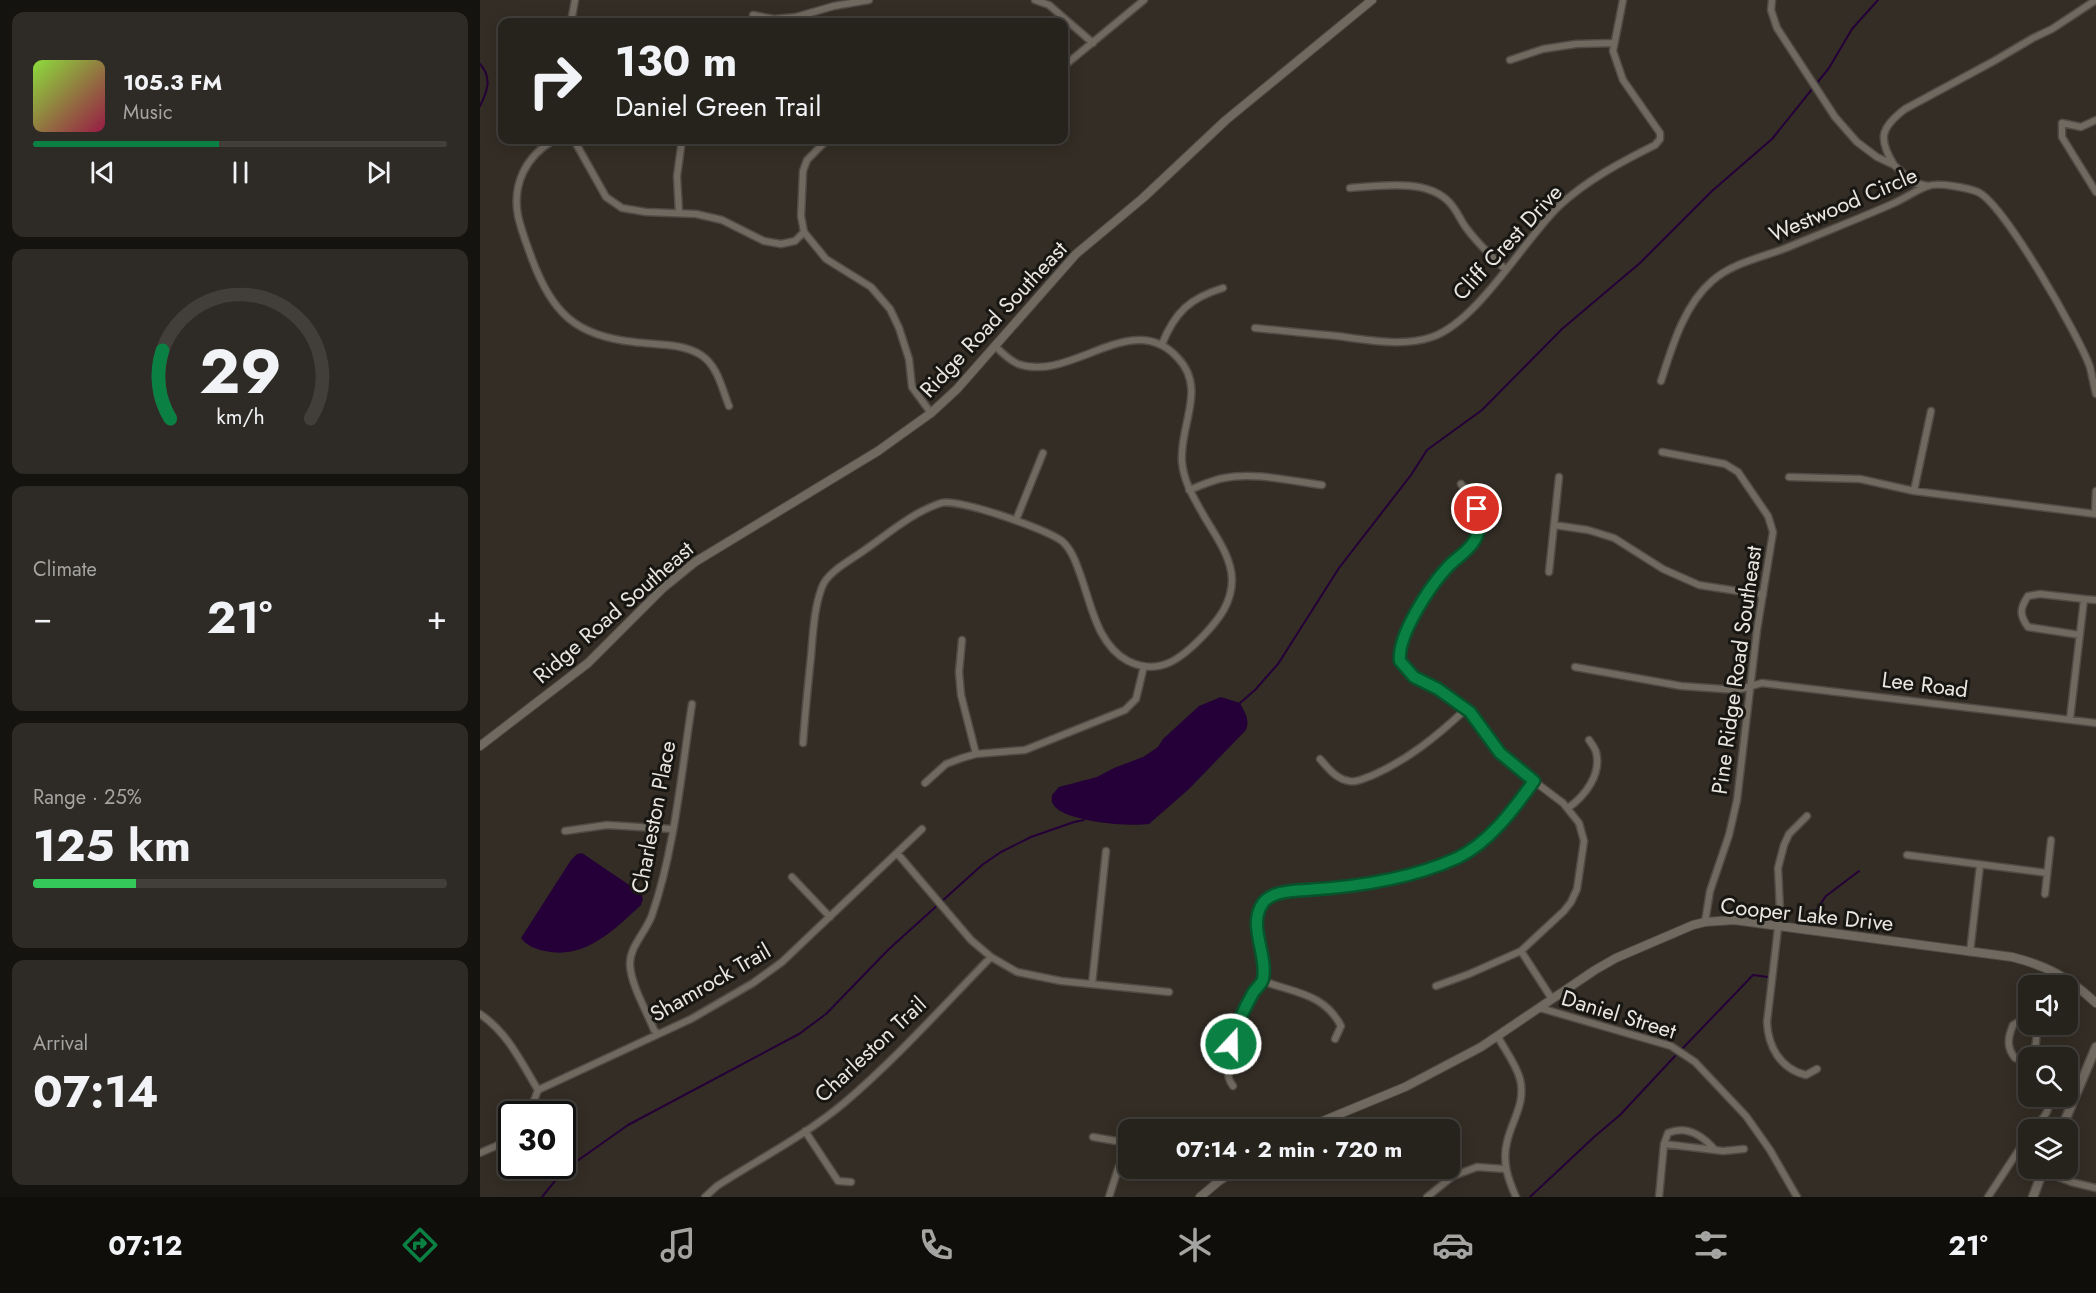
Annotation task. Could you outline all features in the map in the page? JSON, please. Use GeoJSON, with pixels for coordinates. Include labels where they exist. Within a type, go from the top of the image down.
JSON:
{"type":"FeatureCollection","features":[{"type":"Feature","properties":{"kind":"main road"},"geometry":{"type":"LineString","coordinates":[[2066,1119],[2096,1047]]}},
{"type":"Feature","properties":{"kind":"main road"},"geometry":{"type":"LineString","coordinates":[[2033,1197],[2040,1179]]}},
{"type":"Feature","properties":{"kind":"street"},"geometry":{"type":"LineString","coordinates":[[572,18],[574,0]]}},
{"type":"Feature","properties":{"kind":"street"},"geometry":{"type":"LineString","coordinates":[[796,18],[834,6],[869,0]]}},
{"type":"Feature","properties":{"kind":"street"},"geometry":{"type":"LineString","coordinates":[[1035,0],[1049,5],[1064,18]]}},
{"type":"Feature","properties":{"kind":"street"},"geometry":{"type":"LineString","coordinates":[[1068,63],[1144,0]]}},
{"type":"Feature","properties":{"kind":"street","name":"Ridge Road Southeast"},"geometry":{"type":"LineString","coordinates":[[480,746],[588,663],[663,588],[689,566],[878,451],[931,413],[957,390],[1076,254],[1143,198],[1226,120],[1372,0]]}},
{"type":"Feature","properties":{"kind":"street","name":"Cliff Crest Drive"},"geometry":{"type":"LineString","coordinates":[[1255,328],[1374,340],[1406,341],[1432,337],[1454,324],[1469,310],[1560,206],[1609,169],[1655,145],[1660,139],[1660,133],[1623,80],[1613,51],[1623,0]]}},
{"type":"Feature","properties":{"kind":"street"},"geometry":{"type":"LineString","coordinates":[[1772,0],[1771,10],[1777,28],[1835,117],[1857,142],[1877,157],[1894,165]]}},
{"type":"Feature","properties":{"kind":"street"},"geometry":{"type":"LineString","coordinates":[[1928,186],[1914,183],[1894,165],[1884,149],[1883,137],[1886,127],[1893,118],[1905,109],[2052,29],[2096,0]]}},
{"type":"Feature","properties":{"kind":"street"},"geometry":{"type":"LineString","coordinates":[[753,15],[769,18]]}},
{"type":"Feature","properties":{"kind":"street"},"geometry":{"type":"LineString","coordinates":[[1068,21],[1093,43]]}},
{"type":"Feature","properties":{"kind":"street"},"geometry":{"type":"LineString","coordinates":[[1510,60],[1543,49],[1614,42]]}},
{"type":"Feature","properties":{"kind":"street"},"geometry":{"type":"LineString","coordinates":[[2096,120],[2081,127],[2062,123],[2062,137],[2096,192]]}},
{"type":"Feature","properties":{"kind":"street"},"geometry":{"type":"LineString","coordinates":[[548,144],[537,151],[526,165],[516,192],[516,201],[519,219],[542,287],[552,302],[564,315],[581,327],[605,338],[685,348],[704,357],[717,374],[729,406]]}},
{"type":"Feature","properties":{"kind":"street"},"geometry":{"type":"LineString","coordinates":[[576,144],[606,196],[622,207],[646,212],[679,213],[722,220],[764,241],[781,244],[795,241],[804,232]]}},
{"type":"Feature","properties":{"kind":"street"},"geometry":{"type":"LineString","coordinates":[[679,213],[677,176],[681,144]]}},
{"type":"Feature","properties":{"kind":"street"},"geometry":{"type":"LineString","coordinates":[[822,144],[807,160],[802,171],[801,216],[804,232],[826,259],[871,287],[890,309],[909,359],[912,387],[931,413]]}},
{"type":"Feature","properties":{"kind":"street"},"geometry":{"type":"LineString","coordinates":[[1350,188],[1397,185],[1418,187],[1437,193],[1448,200],[1466,228],[1506,270]]}},
{"type":"Feature","properties":{"kind":"street","name":"Westwood Circle"},"geometry":{"type":"LineString","coordinates":[[1661,381],[1684,318],[1697,296],[1712,280],[1730,269],[1829,231],[1928,186],[1961,188],[1978,192],[1991,201],[2071,326],[2090,367],[2096,394]]}},
{"type":"Feature","properties":{"kind":"street"},"geometry":{"type":"LineString","coordinates":[[1161,344],[1169,326],[1178,314],[1193,301],[1223,288]]}},
{"type":"Feature","properties":{"kind":"street"},"geometry":{"type":"LineString","coordinates":[[803,743],[814,626],[824,582],[908,520],[943,502],[1016,520],[1053,535],[1070,550],[1109,646],[1116,654],[1131,663],[1144,666],[1166,665],[1185,654],[1217,620],[1228,600],[1232,578],[1230,566],[1216,536],[1189,490],[1183,471],[1182,449],[1193,390],[1191,378],[1180,359],[1161,344],[1150,340],[1135,340],[1062,364],[1040,368],[1018,364],[1006,357],[995,346]]}},
{"type":"Feature","properties":{"kind":"street"},"geometry":{"type":"LineString","coordinates":[[1914,491],[1931,411]]}},
{"type":"Feature","properties":{"kind":"street","name":"Pine Ridge Road Southeast"},"geometry":{"type":"LineString","coordinates":[[1662,452],[1725,464],[1738,472],[1768,516],[1773,532],[1737,800],[1729,835],[1710,891],[1705,922]]}},
{"type":"Feature","properties":{"kind":"street"},"geometry":{"type":"LineString","coordinates":[[1016,520],[1043,453]]}},
{"type":"Feature","properties":{"kind":"street"},"geometry":{"type":"LineString","coordinates":[[1189,490],[1224,478],[1238,477],[1259,477],[1322,485]]}},
{"type":"Feature","properties":{"kind":"street"},"geometry":{"type":"LineString","coordinates":[[1549,572],[1558,477]]}},
{"type":"Feature","properties":{"kind":"street"},"geometry":{"type":"LineString","coordinates":[[1789,477],[1860,479],[1914,491],[2095,514],[2096,491]]}},
{"type":"Feature","properties":{"kind":"street"},"geometry":{"type":"LineString","coordinates":[[1436,986],[1521,951],[1564,911],[1577,889],[1584,841],[1579,823],[1568,808],[1500,753],[1466,709],[1438,689],[1414,677],[1403,666],[1399,655],[1407,631],[1428,593],[1443,572],[1473,544],[1478,532],[1480,516],[1461,484]]}},
{"type":"Feature","properties":{"kind":"street"},"geometry":{"type":"LineString","coordinates":[[1554,525],[1588,530],[1614,538],[1663,569],[1699,585],[1763,595]]}},
{"type":"Feature","properties":{"kind":"street"},"geometry":{"type":"LineString","coordinates":[[2080,635],[2028,627],[2021,618],[2021,607],[2028,596],[2040,594],[2096,600]]}},
{"type":"Feature","properties":{"kind":"street"},"geometry":{"type":"LineString","coordinates":[[2070,719],[2084,599]]}},
{"type":"Feature","properties":{"kind":"street"},"geometry":{"type":"LineString","coordinates":[[962,640],[959,672],[961,695],[976,754]]}},
{"type":"Feature","properties":{"kind":"street"},"geometry":{"type":"LineString","coordinates":[[925,783],[946,764],[976,754],[1025,750],[1125,710],[1136,699],[1144,666]]}},
{"type":"Feature","properties":{"kind":"street","name":"Lee Road"},"geometry":{"type":"LineString","coordinates":[[1575,667],[1681,686],[1737,690],[1762,683],[2096,723]]}},
{"type":"Feature","properties":{"kind":"street","name":"Charleston Place"},"geometry":{"type":"LineString","coordinates":[[658,1034],[654,1030],[630,964],[633,952],[651,918],[669,854],[692,704]]}},
{"type":"Feature","properties":{"kind":"street"},"geometry":{"type":"LineString","coordinates":[[1320,759],[1336,776],[1350,782],[1359,780],[1378,773],[1431,742],[1466,709]]}},
{"type":"Feature","properties":{"kind":"street"},"geometry":{"type":"LineString","coordinates":[[1568,808],[1585,793],[1596,771],[1596,751],[1589,740]]}},
{"type":"Feature","properties":{"kind":"street"},"geometry":{"type":"LineString","coordinates":[[1233,1086],[1229,1080],[1228,1069],[1235,1029],[1254,991],[1263,981],[1257,925],[1258,914],[1264,902],[1279,893],[1364,884],[1460,857],[1498,827],[1518,806],[1534,781]]}},
{"type":"Feature","properties":{"kind":"street"},"geometry":{"type":"LineString","coordinates":[[1807,816],[1790,834],[1781,854],[1778,868],[1779,926],[1767,1022],[1768,1038],[1773,1050],[1784,1064],[1797,1073],[1806,1075],[1817,1069]]}},
{"type":"Feature","properties":{"kind":"street"},"geometry":{"type":"LineString","coordinates":[[565,831],[607,825],[672,829]]}},
{"type":"Feature","properties":{"kind":"street","name":"Shamrock Trail"},"geometry":{"type":"LineString","coordinates":[[538,1090],[691,1018],[753,983],[783,962],[922,829]]}},
{"type":"Feature","properties":{"kind":"street"},"geometry":{"type":"LineString","coordinates":[[2045,894],[2051,840]]}},
{"type":"Feature","properties":{"kind":"street"},"geometry":{"type":"LineString","coordinates":[[1092,984],[1106,851]]}},
{"type":"Feature","properties":{"kind":"street"},"geometry":{"type":"LineString","coordinates":[[897,853],[971,940],[991,957],[1017,972],[1061,981],[1169,992]]}},
{"type":"Feature","properties":{"kind":"street"},"geometry":{"type":"LineString","coordinates":[[1907,855],[2047,873]]}},
{"type":"Feature","properties":{"kind":"street"},"geometry":{"type":"LineString","coordinates":[[1970,952],[1980,865]]}},
{"type":"Feature","properties":{"kind":"street"},"geometry":{"type":"LineString","coordinates":[[792,877],[830,917]]}},
{"type":"Feature","properties":{"kind":"street","name":"Cooper Lake Drive"},"geometry":{"type":"LineString","coordinates":[[1328,1119],[1405,1087],[1498,1037],[1616,958],[1683,928],[1705,922],[1734,920],[2012,957],[2042,965],[2060,974],[2096,1003]]}},
{"type":"Feature","properties":{"kind":"street"},"geometry":{"type":"LineString","coordinates":[[1521,951],[1552,999]]}},
{"type":"Feature","properties":{"kind":"street","name":"Charleston Trail"},"geometry":{"type":"LineString","coordinates":[[705,1197],[717,1186],[805,1131],[843,1104],[874,1076],[991,957]]}},
{"type":"Feature","properties":{"kind":"street"},"geometry":{"type":"LineString","coordinates":[[1263,981],[1318,1000],[1326,1005],[1335,1014],[1341,1026],[1335,1039]]}},
{"type":"Feature","properties":{"kind":"street","name":"Daniel Street"},"geometry":{"type":"LineString","coordinates":[[1540,1008],[1671,1046],[1695,1062],[1746,1116],[1775,1158],[1797,1197]]}},
{"type":"Feature","properties":{"kind":"street"},"geometry":{"type":"LineString","coordinates":[[480,1014],[490,1020],[508,1040],[538,1090],[534,1101]]}},
{"type":"Feature","properties":{"kind":"street"},"geometry":{"type":"LineString","coordinates":[[2018,1022],[2013,1025],[2008,1044],[2010,1052],[2015,1059],[2018,1059]]}},
{"type":"Feature","properties":{"kind":"street"},"geometry":{"type":"LineString","coordinates":[[1498,1037],[1517,1070],[1521,1092],[1518,1113],[1507,1142],[1505,1169],[1516,1197]]}},
{"type":"Feature","properties":{"kind":"street"},"geometry":{"type":"LineString","coordinates":[[805,1131],[838,1181],[850,1182]]}},
{"type":"Feature","properties":{"kind":"street"},"geometry":{"type":"LineString","coordinates":[[1659,1197],[1664,1144],[1668,1133],[1687,1131],[1703,1137],[1715,1150]]}},
{"type":"Feature","properties":{"kind":"street"},"geometry":{"type":"LineString","coordinates":[[1093,1137],[1118,1141]]}},
{"type":"Feature","properties":{"kind":"street"},"geometry":{"type":"LineString","coordinates":[[1664,1144],[1715,1150],[1744,1149]]}},
{"type":"Feature","properties":{"kind":"street"},"geometry":{"type":"LineString","coordinates":[[480,1153],[498,1145]]}},
{"type":"Feature","properties":{"kind":"street"},"geometry":{"type":"LineString","coordinates":[[1988,1197],[2018,1151]]}},
{"type":"Feature","properties":{"kind":"street"},"geometry":{"type":"LineString","coordinates":[[1427,1197],[1453,1176],[1477,1167],[1505,1169]]}},
{"type":"Feature","properties":{"kind":"street"},"geometry":{"type":"LineString","coordinates":[[1109,1197],[1118,1169]]}},
{"type":"Feature","properties":{"kind":"street"},"geometry":{"type":"LineString","coordinates":[[1200,1197],[1222,1179]]}},
{"type":"Feature","properties":{"kind":"street"},"geometry":{"type":"LineString","coordinates":[[2064,1179],[2096,1188]]}},
{"type":"Feature","properties":{"kind":"shaded area"},"geometry":{"type":"Polygon","coordinates":[[[1221,697],[1240,703],[1247,719],[1246,730],[1189,789],[1149,824],[1114,824],[1083,819],[1059,810],[1053,804],[1052,795],[1059,787],[1097,777],[1143,757],[1158,747],[1163,739],[1199,706],[1221,697]]]}},
{"type":"Feature","properties":{"kind":"shaded area"},"geometry":{"type":"Polygon","coordinates":[[[582,853],[641,893],[643,899],[641,905],[609,933],[586,947],[560,953],[532,947],[521,938],[571,860],[577,854],[582,853]]]}},
{"type":"Feature","properties":{"kind":"waterway"},"geometry":{"type":"LineString","coordinates":[[1240,703],[1278,664],[1339,568],[1411,475],[1427,450],[1482,410],[1562,329],[1640,263],[1712,191],[1772,139],[1829,68],[1852,29],[1878,0]]}},
{"type":"Feature","properties":{"kind":"waterway"},"geometry":{"type":"LineString","coordinates":[[480,64],[484,69],[488,84],[480,106]]}},
{"type":"Feature","properties":{"kind":"waterway"},"geometry":{"type":"LineString","coordinates":[[542,1197],[563,1171],[628,1125],[799,1034],[826,1014],[889,949],[982,865],[1001,852],[1031,837],[1084,820]]}},
{"type":"Feature","properties":{"kind":"waterway"},"geometry":{"type":"LineString","coordinates":[[1810,919],[1826,896],[1859,871]]}},
{"type":"Feature","properties":{"kind":"waterway"},"geometry":{"type":"LineString","coordinates":[[1682,1049],[1753,975],[1768,977]]}},
{"type":"Feature","properties":{"kind":"waterway"},"geometry":{"type":"LineString","coordinates":[[1530,1197],[1620,1115],[1675,1056]]}},
{"type":"Feature","properties":{"kind":"route"},"geometry":{"type":"LineString","coordinates":[[1231,1044],[1235,1029],[1254,991],[1263,981],[1257,925],[1258,914],[1264,902],[1279,893],[1364,884],[1460,857],[1498,827],[1518,806],[1534,781],[1500,753],[1470,712],[1438,689],[1414,677],[1400,661],[1401,646],[1407,631],[1428,593],[1452,562],[1473,544],[1478,532],[1480,516],[1477,509]]}}]}
